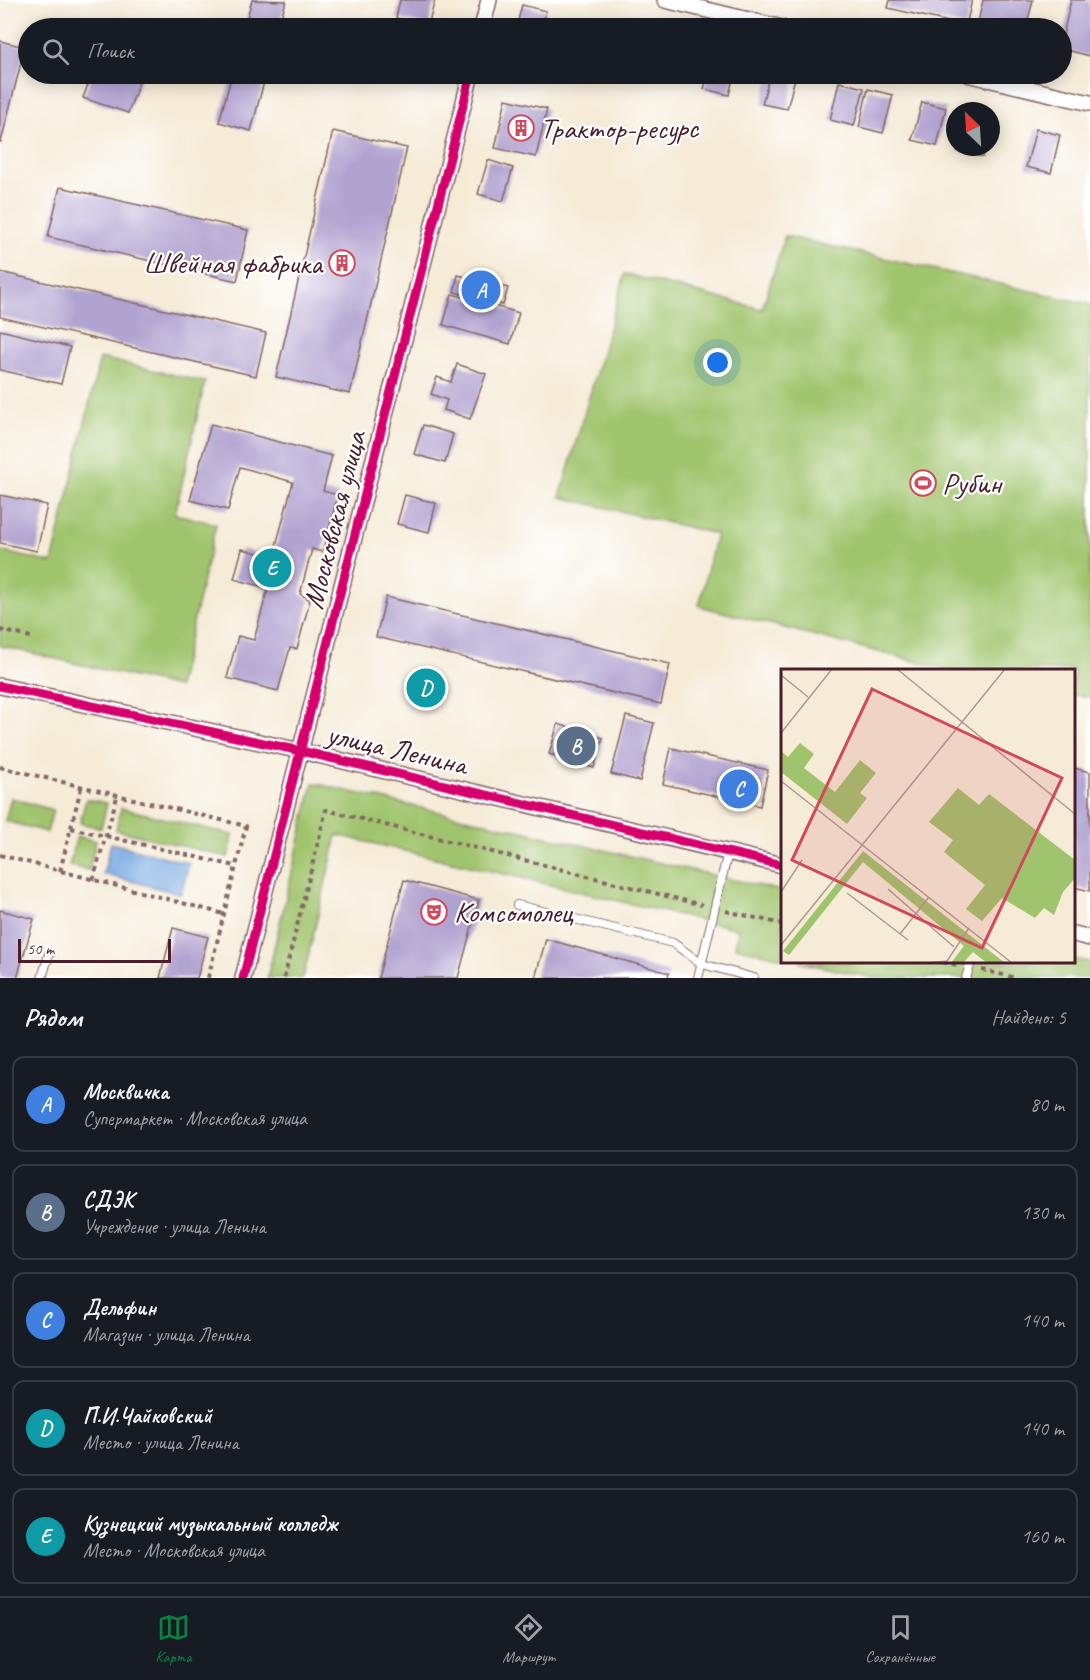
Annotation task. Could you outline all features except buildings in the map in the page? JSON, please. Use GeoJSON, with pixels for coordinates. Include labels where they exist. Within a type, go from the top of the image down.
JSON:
{"type":"FeatureCollection","features":[{"type":"Feature","properties":{"kind":"street"},"geometry":{"type":"LineString","coordinates":[[484,18],[489,0]]}},
{"type":"Feature","properties":{"kind":"street"},"geometry":{"type":"LineString","coordinates":[[665,0],[740,18]]}},
{"type":"Feature","properties":{"kind":"street","name":"Московская улица"},"geometry":{"type":"LineString","coordinates":[[243,978],[468,84]]}},
{"type":"Feature","properties":{"kind":"street"},"geometry":{"type":"LineString","coordinates":[[1009,84],[1090,103]]}},
{"type":"Feature","properties":{"kind":"street","name":"улица Ленина"},"geometry":{"type":"LineString","coordinates":[[0,686],[301,751],[781,865]]}},
{"type":"Feature","properties":{"kind":"street"},"geometry":{"type":"LineString","coordinates":[[1075,934],[1090,938]]}},
{"type":"Feature","properties":{"kind":"lane"},"geometry":{"type":"LineString","coordinates":[[698,978],[729,852]]}},
{"type":"Feature","properties":{"kind":"lane"},"geometry":{"type":"LineString","coordinates":[[517,905],[673,943],[702,964],[754,978]]}},
{"type":"Feature","properties":{"kind":"lane"},"geometry":{"type":"LineString","coordinates":[[42,978],[49,954]]}},
{"type":"Feature","properties":{"kind":"lane"},"geometry":{"type":"LineString","coordinates":[[966,978],[971,963]]}},
{"type":"Feature","properties":{"kind":"path"},"geometry":{"type":"LineString","coordinates":[[0,630],[30,637]]}},
{"type":"Feature","properties":{"kind":"path"},"geometry":{"type":"LineString","coordinates":[[0,767],[117,797],[246,826],[208,978]]}},
{"type":"Feature","properties":{"kind":"path"},"geometry":{"type":"LineString","coordinates":[[60,871],[81,788]]}},
{"type":"Feature","properties":{"kind":"path"},"geometry":{"type":"LineString","coordinates":[[93,880],[117,797]]}},
{"type":"Feature","properties":{"kind":"path"},"geometry":{"type":"LineString","coordinates":[[284,978],[326,810],[781,924]]}},
{"type":"Feature","properties":{"kind":"path"},"geometry":{"type":"LineString","coordinates":[[71,828],[235,866]]}},
{"type":"Feature","properties":{"kind":"path"},"geometry":{"type":"LineString","coordinates":[[0,855],[224,914]]}},
{"type":"Feature","properties":{"kind":"green space"},"geometry":{"type":"Polygon","coordinates":[[[785,236],[1090,304],[1090,697],[1075,695],[1075,669],[945,669],[699,606],[716,534],[560,497],[625,274],[762,309],[785,236]]]}},
{"type":"Feature","properties":{"kind":"green space"},"geometry":{"type":"Polygon","coordinates":[[[100,358],[205,382],[175,514],[216,524],[178,687],[0,646],[0,551],[52,563],[100,358]]]}},
{"type":"Feature","properties":{"kind":"green space"},"geometry":{"type":"Polygon","coordinates":[[[313,783],[781,891],[781,958],[735,947],[738,929],[337,835],[303,978],[267,978],[313,783]]]}},
{"type":"Feature","properties":{"kind":"green space"},"geometry":{"type":"Polygon","coordinates":[[[11,798],[53,810],[47,832],[5,821],[11,798]]]}},
{"type":"Feature","properties":{"kind":"green space"},"geometry":{"type":"Polygon","coordinates":[[[86,799],[107,803],[101,828],[80,823],[86,799]]]}},
{"type":"Feature","properties":{"kind":"green space"},"geometry":{"type":"Polygon","coordinates":[[[121,808],[233,835],[228,857],[116,830],[121,808]]]}},
{"type":"Feature","properties":{"kind":"green space"},"geometry":{"type":"Polygon","coordinates":[[[77,836],[96,841],[89,870],[69,866],[77,836]]]}},
{"type":"Feature","properties":{"kind":"green space"},"geometry":{"type":"Polygon","coordinates":[[[1075,959],[1090,962],[1090,978],[873,978],[804,963],[1075,963],[1075,959]]]}},
{"type":"Feature","properties":{"kind":"water"},"geometry":{"type":"Polygon","coordinates":[[[111,843],[189,863],[181,894],[103,874],[111,843]]]}},
{"type":"Feature","properties":{"kind":"cycle path"},"geometry":{"type":"LineString","coordinates":[[243,978],[468,84]]}},
{"type":"Feature","properties":{"kind":"cycle path"},"geometry":{"type":"LineString","coordinates":[[0,686],[301,751],[781,865]]}},
{"type":"Feature","properties":{"kind":"place","name":"Трактор-ресурс"},"geometry":{"type":"Point","coordinates":[521,128]}},
{"type":"Feature","properties":{"kind":"place","name":"Швейная фабрика"},"geometry":{"type":"Point","coordinates":[342,263]}},
{"type":"Feature","properties":{"kind":"place","name":"Москвичка"},"geometry":{"type":"Point","coordinates":[481,290]}},
{"type":"Feature","properties":{"kind":"place","name":"Рубин"},"geometry":{"type":"Point","coordinates":[923,483]}},
{"type":"Feature","properties":{"kind":"place","name":"Кузнецкий музыкальный колледж"},"geometry":{"type":"Point","coordinates":[272,568]}},
{"type":"Feature","properties":{"kind":"place","name":"П.И.Чайковский"},"geometry":{"type":"Point","coordinates":[426,688]}},
{"type":"Feature","properties":{"kind":"place","name":"СДЭК"},"geometry":{"type":"Point","coordinates":[576,746]}},
{"type":"Feature","properties":{"kind":"place","name":"Дельфин"},"geometry":{"type":"Point","coordinates":[739,789]}},
{"type":"Feature","properties":{"kind":"place","name":"Комсомолец"},"geometry":{"type":"Point","coordinates":[434,912]}}]}
